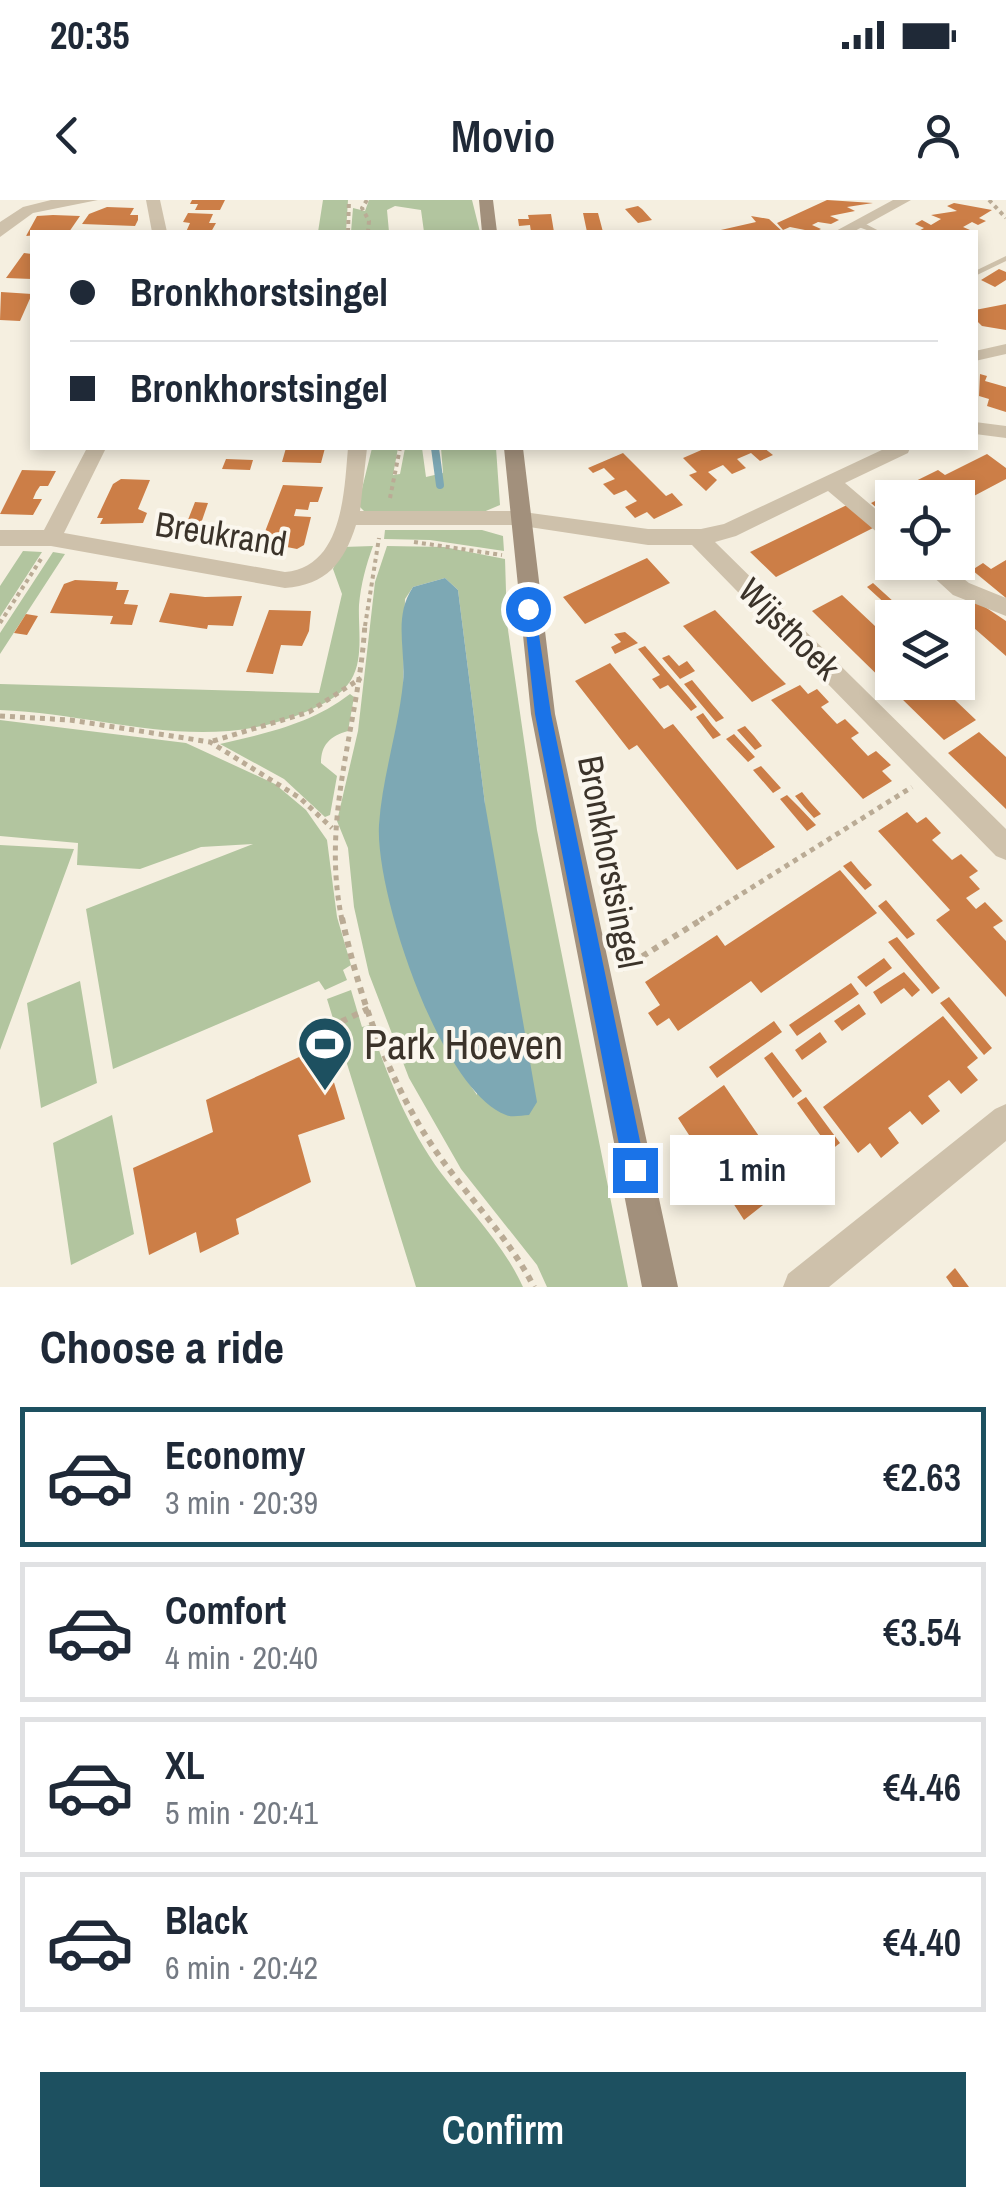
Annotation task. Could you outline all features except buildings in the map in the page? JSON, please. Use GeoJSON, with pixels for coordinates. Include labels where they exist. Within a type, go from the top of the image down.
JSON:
{"type":"FeatureCollection","features":[{"type":"Feature","properties":{"kind":"street"},"geometry":{"type":"LineString","coordinates":[[0,232],[5,223],[26,210],[91,200]]}},
{"type":"Feature","properties":{"kind":"street"},"geometry":{"type":"LineString","coordinates":[[152,200],[160,230]]}},
{"type":"Feature","properties":{"kind":"street"},"geometry":{"type":"LineString","coordinates":[[486,200],[490,230]]}},
{"type":"Feature","properties":{"kind":"street"},"geometry":{"type":"LineString","coordinates":[[846,230],[904,200]]}},
{"type":"Feature","properties":{"kind":"street"},"geometry":{"type":"LineString","coordinates":[[978,355],[1006,349]]}},
{"type":"Feature","properties":{"kind":"street"},"geometry":{"type":"LineString","coordinates":[[978,428],[1006,432]]}},
{"type":"Feature","properties":{"kind":"street"},"geometry":{"type":"LineString","coordinates":[[51,538],[95,450]]}},
{"type":"Feature","properties":{"kind":"street","name":"Breukrand"},"geometry":{"type":"LineString","coordinates":[[0,538],[51,538],[285,580],[308,578],[325,566],[347,518],[357,450]]}},
{"type":"Feature","properties":{"kind":"street","name":"Bronkhorstsingel"},"geometry":{"type":"LineString","coordinates":[[512,450],[543,714],[660,1287]]}},
{"type":"Feature","properties":{"kind":"street","name":"Wijsthoek"},"geometry":{"type":"LineString","coordinates":[[519,518],[672,542],[699,539],[729,530],[897,450]]}},
{"type":"Feature","properties":{"kind":"street"},"geometry":{"type":"LineString","coordinates":[[830,482],[875,520]]}},
{"type":"Feature","properties":{"kind":"street"},"geometry":{"type":"LineString","coordinates":[[347,518],[385,535],[519,518]]}},
{"type":"Feature","properties":{"kind":"street","name":"Wijsthoek"},"geometry":{"type":"LineString","coordinates":[[699,539],[1006,847]]}},
{"type":"Feature","properties":{"kind":"street"},"geometry":{"type":"LineString","coordinates":[[949,580],[960,589],[1006,607]]}},
{"type":"Feature","properties":{"kind":"street"},"geometry":{"type":"LineString","coordinates":[[802,1287],[1006,1120]]}},
{"type":"Feature","properties":{"kind":"lane"},"geometry":{"type":"LineString","coordinates":[[859,224],[872,230]]}},
{"type":"Feature","properties":{"kind":"lane"},"geometry":{"type":"LineString","coordinates":[[978,272],[1006,258]]}},
{"type":"Feature","properties":{"kind":"path"},"geometry":{"type":"LineString","coordinates":[[348,230],[349,200]]}},
{"type":"Feature","properties":{"kind":"path"},"geometry":{"type":"LineString","coordinates":[[362,207],[367,200]]}},
{"type":"Feature","properties":{"kind":"path"},"geometry":{"type":"LineString","coordinates":[[988,200],[1006,218]]}},
{"type":"Feature","properties":{"kind":"path"},"geometry":{"type":"LineString","coordinates":[[350,206],[362,207]]}},
{"type":"Feature","properties":{"kind":"path"},"geometry":{"type":"LineString","coordinates":[[362,207],[369,221],[368,230]]}},
{"type":"Feature","properties":{"kind":"path"},"geometry":{"type":"LineString","coordinates":[[400,450],[385,535],[364,605],[361,678],[332,829],[338,892],[370,1008],[398,1084],[421,1129],[534,1287]]}},
{"type":"Feature","properties":{"kind":"path"},"geometry":{"type":"LineString","coordinates":[[336,545],[385,535]]}},
{"type":"Feature","properties":{"kind":"path"},"geometry":{"type":"LineString","coordinates":[[0,624],[51,538]]}},
{"type":"Feature","properties":{"kind":"path"},"geometry":{"type":"LineString","coordinates":[[408,541],[497,556],[523,554]]}},
{"type":"Feature","properties":{"kind":"path"},"geometry":{"type":"LineString","coordinates":[[210,742],[289,722],[328,706],[361,678]]}},
{"type":"Feature","properties":{"kind":"path"},"geometry":{"type":"LineString","coordinates":[[0,716],[70,720],[210,742],[300,798],[332,829]]}},
{"type":"Feature","properties":{"kind":"path"},"geometry":{"type":"LineString","coordinates":[[594,974],[630,968],[744,890],[934,773]]}},
{"type":"Feature","properties":{"kind":"path"},"geometry":{"type":"LineString","coordinates":[[308,1037],[370,1008]]}},
{"type":"Feature","properties":{"kind":"green space"},"geometry":{"type":"Polygon","coordinates":[[[323,200],[348,200],[346,230],[318,230],[323,200]]]}},
{"type":"Feature","properties":{"kind":"green space"},"geometry":{"type":"Polygon","coordinates":[[[369,200],[472,200],[480,230],[424,230],[421,210],[395,206],[387,210],[389,230],[351,230],[353,208],[365,211],[369,200]]]}},
{"type":"Feature","properties":{"kind":"green space"},"geometry":{"type":"Polygon","coordinates":[[[372,450],[398,450],[393,475],[400,474],[405,450],[422,450],[426,477],[443,473],[441,450],[496,450],[500,505],[481,513],[364,511],[358,505],[372,450]]]}},
{"type":"Feature","properties":{"kind":"green space"},"geometry":{"type":"Polygon","coordinates":[[[385,530],[482,530],[503,536],[504,551],[430,540],[384,539],[385,530]]]}},
{"type":"Feature","properties":{"kind":"green space"},"geometry":{"type":"Polygon","coordinates":[[[373,546],[360,597],[355,672],[338,695],[308,711],[231,731],[193,732],[0,710],[0,684],[319,693],[342,594],[333,569],[343,547],[373,546]]]}},
{"type":"Feature","properties":{"kind":"green space"},"geometry":{"type":"Polygon","coordinates":[[[387,546],[444,547],[505,559],[507,623],[537,830],[628,1287],[547,1287],[537,1265],[461,1169],[409,1078],[369,974],[354,907],[348,848],[337,821],[358,731],[375,582],[387,546]],[[445,578],[413,587],[405,599],[403,688],[455,1063],[477,1095],[485,804],[458,590],[445,578]]]}},
{"type":"Feature","properties":{"kind":"green space"},"geometry":{"type":"Polygon","coordinates":[[[23,551],[42,552],[0,617],[0,586],[23,551]]]}},
{"type":"Feature","properties":{"kind":"green space"},"geometry":{"type":"Polygon","coordinates":[[[53,552],[65,554],[0,654],[0,633],[53,552]]]}},
{"type":"Feature","properties":{"kind":"green space"},"geometry":{"type":"Polygon","coordinates":[[[350,694],[354,697],[348,731],[328,742],[321,757],[321,763],[337,776],[330,815],[325,817],[284,779],[220,744],[304,720],[350,694]]]}},
{"type":"Feature","properties":{"kind":"green space"},"geometry":{"type":"Polygon","coordinates":[[[0,720],[186,743],[275,784],[306,810],[327,840],[337,917],[351,965],[343,970],[347,980],[325,990],[319,981],[113,1069],[86,909],[253,844],[201,847],[140,869],[77,865],[78,843],[0,836],[0,720]]]}},
{"type":"Feature","properties":{"kind":"green space"},"geometry":{"type":"Polygon","coordinates":[[[0,845],[74,849],[0,1050],[0,845]]]}},
{"type":"Feature","properties":{"kind":"green space"},"geometry":{"type":"Polygon","coordinates":[[[80,981],[97,1083],[41,1108],[27,1003],[80,981]]]}},
{"type":"Feature","properties":{"kind":"green space"},"geometry":{"type":"Polygon","coordinates":[[[351,990],[362,1027],[370,1025],[419,1138],[441,1173],[496,1242],[523,1287],[416,1287],[327,999],[351,990]]]}},
{"type":"Feature","properties":{"kind":"green space"},"geometry":{"type":"Polygon","coordinates":[[[112,1115],[134,1234],[71,1265],[53,1143],[112,1115]]]}},
{"type":"Feature","properties":{"kind":"water"},"geometry":{"type":"Polygon","coordinates":[[[445,578],[458,590],[485,804],[537,1102],[529,1115],[506,1115],[481,1098],[458,1069],[416,986],[400,940],[381,856],[381,807],[403,683],[403,610],[413,587],[445,578]]]}},
{"type":"Feature","properties":{"kind":"waterway"},"geometry":{"type":"LineString","coordinates":[[435,450],[440,485]]}},
{"type":"Feature","properties":{"kind":"place","name":"Park Hoeven"},"geometry":{"type":"Point","coordinates":[325,1093]}},
{"type":"Feature","properties":{"kind":"route"},"geometry":{"type":"LineString","coordinates":[[528,609],[543,714],[635,1170]]}}]}
